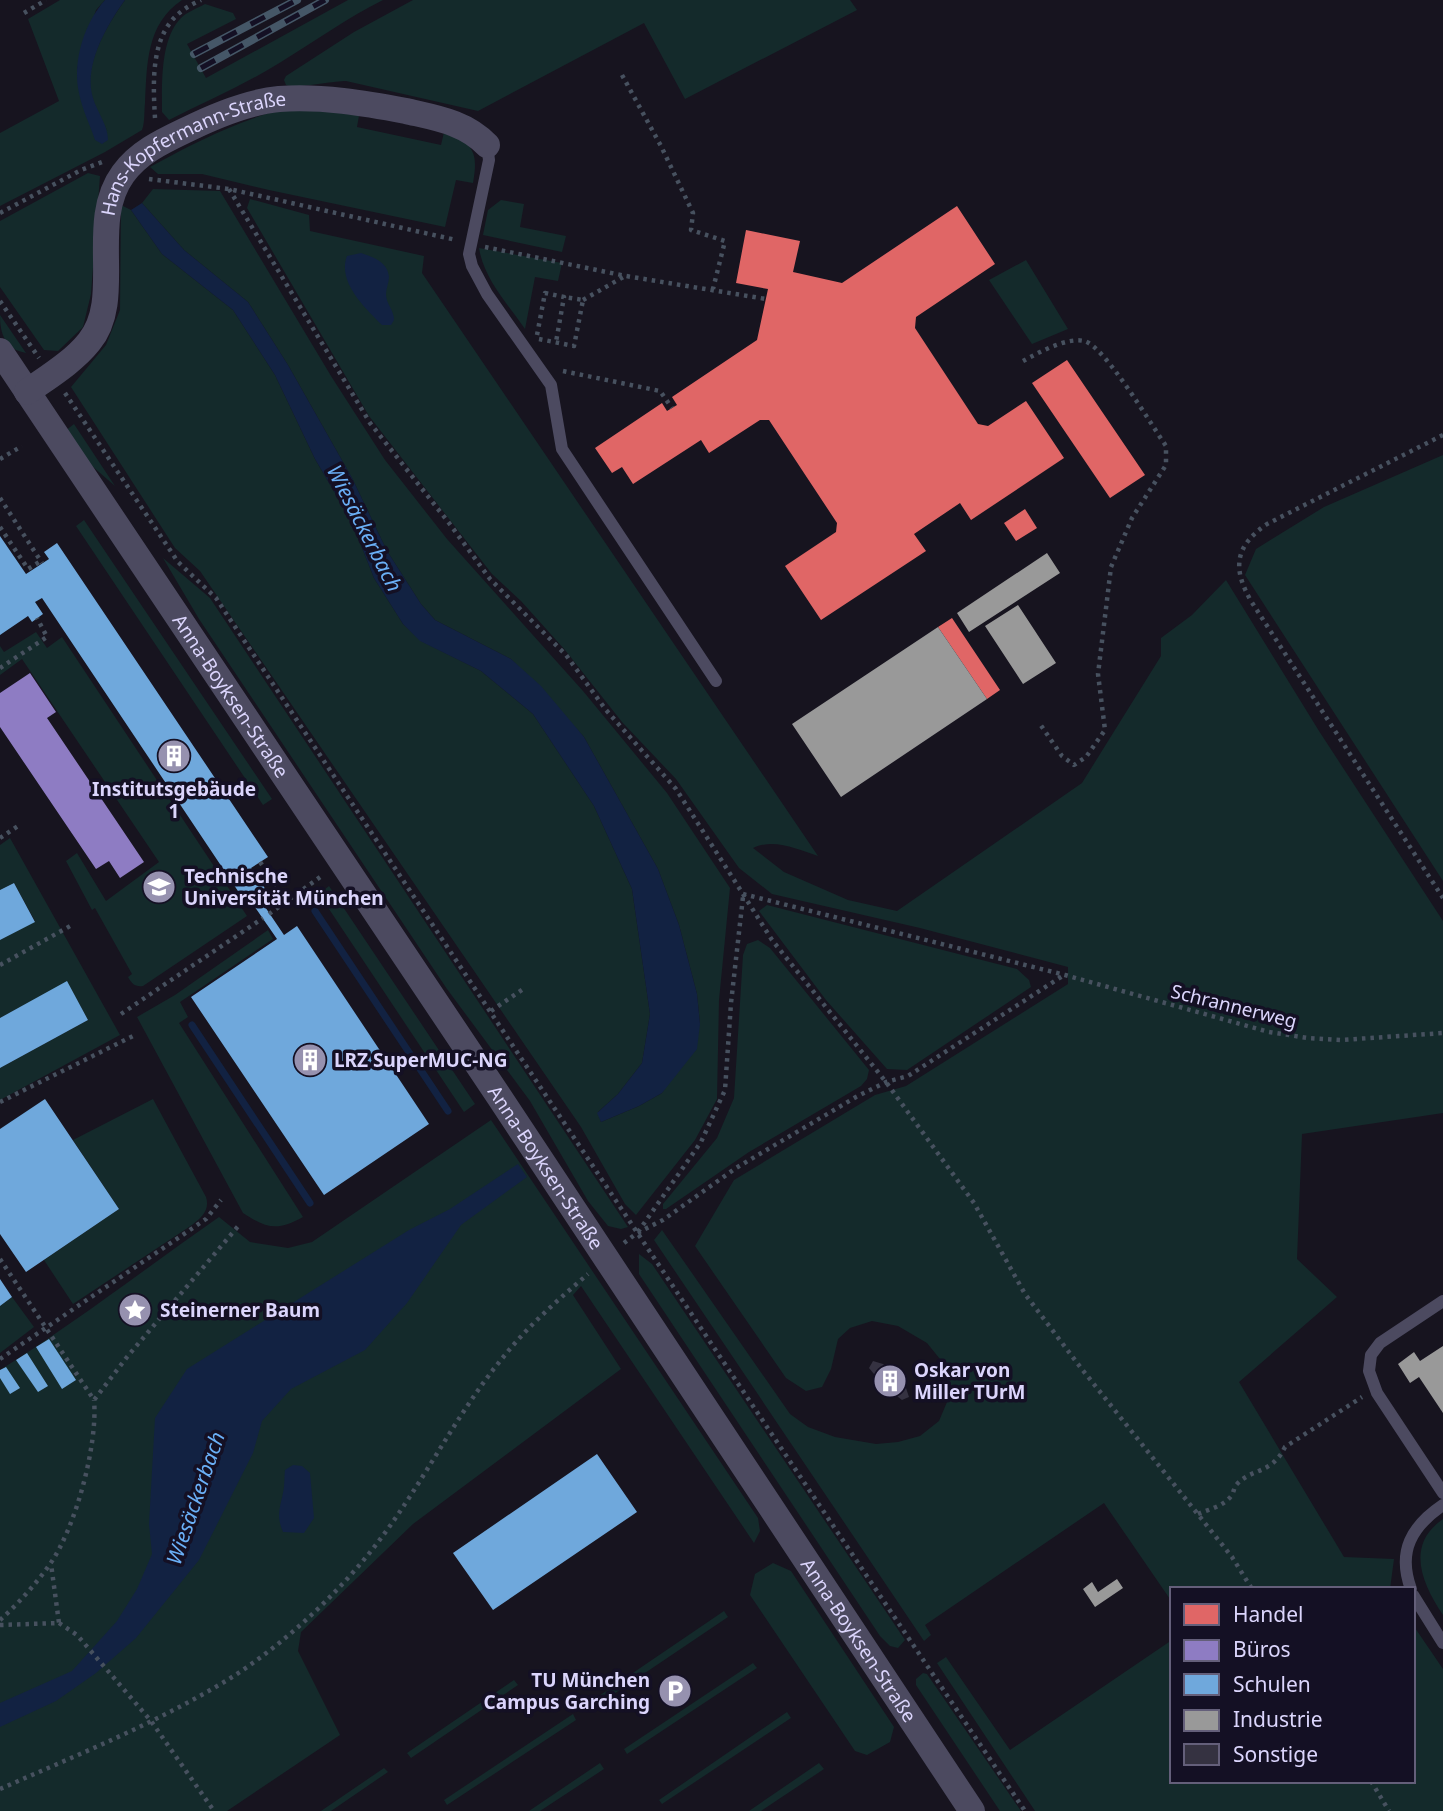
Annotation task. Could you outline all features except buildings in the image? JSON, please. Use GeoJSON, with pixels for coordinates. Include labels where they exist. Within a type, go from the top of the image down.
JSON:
{"type":"FeatureCollection","features":[{"type":"Feature","properties":{"kind":"street","name":"Hans-Kopfermann-Straße"},"geometry":{"type":"LineString","coordinates":[[27,392],[90,341],[102,317],[108,205],[116,165],[139,158],[159,143],[211,118],[278,99],[353,101],[444,119],[475,133],[487,145]]}},
{"type":"Feature","properties":{"kind":"street","name":"Anna-Boyksen-Straße"},"geometry":{"type":"LineString","coordinates":[[0,351],[972,1811]]}},
{"type":"Feature","properties":{"kind":"lane"},"geometry":{"type":"LineString","coordinates":[[487,145],[489,160],[469,254],[471,266],[487,294],[551,385],[562,449],[716,681]]}},
{"type":"Feature","properties":{"kind":"lane"},"geometry":{"type":"LineString","coordinates":[[1443,1301],[1374,1349],[1369,1371],[1374,1389],[1443,1493]]}},
{"type":"Feature","properties":{"kind":"lane"},"geometry":{"type":"LineString","coordinates":[[1411,1587],[1405,1564],[1408,1546],[1419,1524],[1443,1505]]}},
{"type":"Feature","properties":{"kind":"lane"},"geometry":{"type":"LineString","coordinates":[[1415,1598],[1443,1643]]}},
{"type":"Feature","properties":{"kind":"path"},"geometry":{"type":"LineString","coordinates":[[24,13],[46,0]]}},
{"type":"Feature","properties":{"kind":"path"},"geometry":{"type":"LineString","coordinates":[[159,143],[155,126],[153,84],[159,47],[166,28],[181,12],[201,0]]}},
{"type":"Feature","properties":{"kind":"path"},"geometry":{"type":"LineString","coordinates":[[622,75],[694,213],[691,230],[725,242],[713,289]]}},
{"type":"Feature","properties":{"kind":"path"},"geometry":{"type":"LineString","coordinates":[[0,213],[81,170],[98,164],[116,165],[152,180],[229,189],[626,276],[766,299]]}},
{"type":"Feature","properties":{"kind":"path"},"geometry":{"type":"LineString","coordinates":[[98,164],[116,165]]}},
{"type":"Feature","properties":{"kind":"path"},"geometry":{"type":"LineString","coordinates":[[229,189],[370,423],[490,579],[566,654],[606,710],[676,789],[772,940],[886,1082],[974,1203],[1025,1294],[1232,1557],[1251,1587]]}},
{"type":"Feature","properties":{"kind":"path"},"geometry":{"type":"LineString","coordinates":[[524,347],[537,338],[545,293],[583,300],[626,276]]}},
{"type":"Feature","properties":{"kind":"path"},"geometry":{"type":"LineString","coordinates":[[556,342],[564,297]]}},
{"type":"Feature","properties":{"kind":"path"},"geometry":{"type":"LineString","coordinates":[[537,338],[574,346],[583,300]]}},
{"type":"Feature","properties":{"kind":"path"},"geometry":{"type":"LineString","coordinates":[[0,301],[77,409],[178,562],[216,598],[1025,1811]]}},
{"type":"Feature","properties":{"kind":"path"},"geometry":{"type":"LineString","coordinates":[[1023,360],[1055,344],[1084,341],[1101,351],[1166,446],[1166,465],[1132,518],[1111,567],[1098,674],[1105,730],[1086,757],[1074,765],[1062,756],[1040,724]]}},
{"type":"Feature","properties":{"kind":"path"},"geometry":{"type":"LineString","coordinates":[[538,366],[660,391],[672,408]]}},
{"type":"Feature","properties":{"kind":"path"},"geometry":{"type":"LineString","coordinates":[[1443,435],[1267,524],[1245,544],[1238,568],[1241,583],[1251,601],[1443,898]]}},
{"type":"Feature","properties":{"kind":"path"},"geometry":{"type":"LineString","coordinates":[[0,459],[22,446]]}},
{"type":"Feature","properties":{"kind":"path"},"geometry":{"type":"LineString","coordinates":[[0,498],[41,562],[28,569],[0,527]]}},
{"type":"Feature","properties":{"kind":"path"},"geometry":{"type":"LineString","coordinates":[[0,668],[47,637],[37,618]]}},
{"type":"Feature","properties":{"kind":"path"},"geometry":{"type":"LineString","coordinates":[[0,838],[18,827]]}},
{"type":"Feature","properties":{"kind":"path"},"geometry":{"type":"LineString","coordinates":[[260,862],[287,900]]}},
{"type":"Feature","properties":{"kind":"path"},"geometry":{"type":"LineString","coordinates":[[269,914],[341,862]]}},
{"type":"Feature","properties":{"kind":"path"},"geometry":{"type":"LineString","coordinates":[[637,1233],[701,1142],[726,1090],[731,1003],[743,894]]}},
{"type":"Feature","properties":{"kind":"path","name":"Schrannerweg"},"geometry":{"type":"LineString","coordinates":[[743,894],[1065,975],[1269,1032],[1342,1040],[1443,1033]]}},
{"type":"Feature","properties":{"kind":"path"},"geometry":{"type":"LineString","coordinates":[[121,1014],[263,918]]}},
{"type":"Feature","properties":{"kind":"path"},"geometry":{"type":"LineString","coordinates":[[0,965],[72,925]]}},
{"type":"Feature","properties":{"kind":"path"},"geometry":{"type":"LineString","coordinates":[[0,1790],[151,1721],[229,1679],[302,1622],[367,1556],[411,1497],[504,1355],[546,1312],[637,1233],[663,1220],[736,1168],[856,1097],[886,1082],[908,1076],[1065,975]]}},
{"type":"Feature","properties":{"kind":"path"},"geometry":{"type":"LineString","coordinates":[[491,1011],[526,987]]}},
{"type":"Feature","properties":{"kind":"path"},"geometry":{"type":"LineString","coordinates":[[0,1102],[132,1036]]}},
{"type":"Feature","properties":{"kind":"path"},"geometry":{"type":"LineString","coordinates":[[0,1359],[206,1219],[221,1199]]}},
{"type":"Feature","properties":{"kind":"path"},"geometry":{"type":"LineString","coordinates":[[94,1400],[240,1224]]}},
{"type":"Feature","properties":{"kind":"path"},"geometry":{"type":"LineString","coordinates":[[0,1259],[94,1400],[95,1430],[70,1521],[51,1563],[0,1623]]}},
{"type":"Feature","properties":{"kind":"path"},"geometry":{"type":"LineString","coordinates":[[1198,1514],[1223,1504],[1237,1484],[1268,1468],[1280,1458],[1285,1447],[1374,1389]]}},
{"type":"Feature","properties":{"kind":"path"},"geometry":{"type":"LineString","coordinates":[[51,1563],[59,1623]]}},
{"type":"Feature","properties":{"kind":"path"},"geometry":{"type":"LineString","coordinates":[[0,1623],[59,1623],[77,1635],[151,1721],[214,1811]]}},
{"type":"Feature","properties":{"kind":"path"},"geometry":{"type":"LineString","coordinates":[[1372,1783],[1389,1811]]}},
{"type":"Feature","properties":{"kind":"green space"},"geometry":{"type":"Polygon","coordinates":[[[60,0],[105,0],[96,10],[77,69],[108,132],[92,97],[90,85],[98,46],[111,21],[125,0],[182,0],[161,21],[151,46],[142,130],[0,206],[0,133],[59,101],[28,19],[60,0]]]}},
{"type":"Feature","properties":{"kind":"green space"},"geometry":{"type":"Polygon","coordinates":[[[348,0],[383,0],[240,85],[169,120],[162,112],[162,75],[166,50],[174,27],[186,14],[205,4],[233,13],[236,19],[187,44],[206,78],[348,0]]]}},
{"type":"Feature","properties":{"kind":"green space"},"geometry":{"type":"Polygon","coordinates":[[[413,0],[850,0],[857,10],[685,99],[644,23],[478,111],[346,81],[286,85],[286,76],[354,32],[413,0]]]}},
{"type":"Feature","properties":{"kind":"green space"},"geometry":{"type":"Polygon","coordinates":[[[282,109],[360,110],[357,127],[441,145],[445,128],[462,139],[474,155],[473,183],[456,180],[445,227],[202,174],[158,174],[150,167],[214,134],[282,109]]]}},
{"type":"Feature","properties":{"kind":"green space"},"geometry":{"type":"Polygon","coordinates":[[[88,173],[100,176],[91,294],[83,327],[58,351],[44,350],[0,287],[0,221],[88,173]]]}},
{"type":"Feature","properties":{"kind":"green space"},"geometry":{"type":"Polygon","coordinates":[[[153,189],[220,191],[331,376],[385,460],[447,539],[583,691],[667,793],[730,888],[719,1000],[717,1099],[695,1140],[636,1215],[625,1204],[581,1127],[200,571],[175,548],[71,387],[106,345],[120,310],[121,205],[131,210],[162,254],[233,310],[275,375],[315,459],[351,520],[374,578],[403,624],[421,641],[481,671],[533,714],[594,806],[632,889],[650,1014],[642,1063],[618,1094],[598,1112],[601,1122],[662,1093],[700,1024],[697,994],[679,925],[658,869],[584,737],[511,659],[435,620],[421,604],[387,551],[352,478],[288,365],[248,302],[184,250],[142,203],[153,189]]]}},
{"type":"Feature","properties":{"kind":"green space"},"geometry":{"type":"Polygon","coordinates":[[[250,199],[309,215],[310,231],[424,256],[422,273],[818,856],[777,844],[753,848],[784,872],[848,900],[897,911],[1082,783],[1161,656],[1161,638],[1192,615],[1226,580],[1319,731],[1443,921],[1443,1113],[1302,1134],[1297,1259],[1337,1297],[1239,1382],[1344,1557],[1394,1559],[1390,1587],[1170,1587],[1170,1599],[1104,1503],[925,1625],[931,1635],[924,1641],[654,1240],[662,1230],[790,1414],[808,1427],[835,1437],[876,1444],[920,1436],[939,1421],[950,1395],[944,1364],[927,1343],[898,1326],[872,1321],[850,1328],[838,1339],[831,1369],[822,1387],[806,1391],[786,1378],[695,1246],[734,1180],[875,1095],[906,1086],[1068,984],[1068,967],[920,928],[772,894],[739,868],[676,779],[622,722],[565,650],[521,601],[492,574],[369,416],[247,208],[250,199]]]}},
{"type":"Feature","properties":{"kind":"green space"},"geometry":{"type":"Polygon","coordinates":[[[501,200],[524,204],[520,227],[566,236],[562,252],[483,235],[488,210],[501,200]]]}},
{"type":"Feature","properties":{"kind":"green space"},"geometry":{"type":"Polygon","coordinates":[[[479,248],[562,263],[558,281],[535,277],[525,329],[491,280],[479,248]]]}},
{"type":"Feature","properties":{"kind":"green space"},"geometry":{"type":"Polygon","coordinates":[[[1026,260],[1068,329],[1032,344],[989,280],[1026,260]]]}},
{"type":"Feature","properties":{"kind":"green space"},"geometry":{"type":"Polygon","coordinates":[[[0,315],[26,353],[13,348],[5,340],[0,315]]]}},
{"type":"Feature","properties":{"kind":"green space"},"geometry":{"type":"Polygon","coordinates":[[[74,424],[115,486],[92,466],[65,431],[74,424]]]}},
{"type":"Feature","properties":{"kind":"green space"},"geometry":{"type":"Polygon","coordinates":[[[1443,455],[1443,881],[1245,575],[1256,549],[1324,507],[1443,455]]]}},
{"type":"Feature","properties":{"kind":"green space"},"geometry":{"type":"Polygon","coordinates":[[[84,520],[272,799],[263,805],[76,526],[84,520]]]}},
{"type":"Feature","properties":{"kind":"green space"},"geometry":{"type":"Polygon","coordinates":[[[163,558],[210,598],[628,1227],[621,1229],[608,1226],[588,1201],[530,1101],[447,989],[199,619],[163,558]]]}},
{"type":"Feature","properties":{"kind":"green space"},"geometry":{"type":"Polygon","coordinates":[[[36,632],[47,648],[62,637],[247,916],[143,986],[132,983],[129,979],[132,974],[95,908],[92,910],[66,861],[77,853],[106,901],[159,862],[22,659],[0,675],[0,646],[4,652],[36,632]]]}},
{"type":"Feature","properties":{"kind":"green space"},"geometry":{"type":"Polygon","coordinates":[[[10,838],[120,1035],[0,1100],[0,1068],[88,1020],[67,982],[0,1018],[0,940],[35,921],[14,883],[0,890],[0,845],[10,838]]]}},
{"type":"Feature","properties":{"kind":"green space"},"geometry":{"type":"Polygon","coordinates":[[[329,886],[475,1104],[464,1112],[319,894],[329,886]]]}},
{"type":"Feature","properties":{"kind":"green space"},"geometry":{"type":"Polygon","coordinates":[[[767,905],[1017,969],[1029,980],[1031,987],[907,1070],[887,1069],[826,1000],[759,911],[767,905]]]}},
{"type":"Feature","properties":{"kind":"green space"},"geometry":{"type":"Polygon","coordinates":[[[268,930],[273,939],[180,1002],[188,1017],[179,1023],[303,1217],[279,1226],[266,1225],[243,1213],[137,1017],[175,995],[268,930]]]}},
{"type":"Feature","properties":{"kind":"green space"},"geometry":{"type":"Polygon","coordinates":[[[758,940],[770,948],[869,1070],[867,1079],[861,1086],[749,1152],[663,1209],[663,1204],[717,1138],[734,1098],[743,955],[747,944],[758,940]]]}},
{"type":"Feature","properties":{"kind":"green space"},"geometry":{"type":"Polygon","coordinates":[[[153,1099],[206,1197],[206,1209],[192,1225],[73,1304],[44,1260],[119,1209],[73,1140],[153,1099]]]}},
{"type":"Feature","properties":{"kind":"green space"},"geometry":{"type":"Polygon","coordinates":[[[491,1120],[758,1518],[760,1531],[754,1543],[581,1286],[573,1295],[621,1369],[413,1524],[301,1632],[298,1651],[340,1735],[227,1811],[0,1811],[0,1370],[219,1217],[250,1242],[288,1248],[312,1242],[491,1120]]]}},
{"type":"Feature","properties":{"kind":"green space"},"geometry":{"type":"Polygon","coordinates":[[[639,1254],[652,1264],[905,1640],[898,1648],[890,1646],[880,1636],[639,1274],[639,1254]]]}},
{"type":"Feature","properties":{"kind":"green space"},"geometry":{"type":"Polygon","coordinates":[[[12,1297],[34,1327],[0,1353],[0,1306],[12,1297]]]}},
{"type":"Feature","properties":{"kind":"green space"},"geometry":{"type":"Polygon","coordinates":[[[1443,1519],[1443,1615],[1424,1578],[1421,1553],[1431,1529],[1443,1519]]]}},
{"type":"Feature","properties":{"kind":"green space"},"geometry":{"type":"Polygon","coordinates":[[[773,1563],[791,1571],[894,1727],[890,1742],[867,1755],[855,1751],[750,1595],[755,1574],[773,1563]]]}},
{"type":"Feature","properties":{"kind":"green space"},"geometry":{"type":"Polygon","coordinates":[[[724,1611],[728,1617],[599,1704],[596,1698],[724,1611]]]}},
{"type":"Feature","properties":{"kind":"green space"},"geometry":{"type":"Polygon","coordinates":[[[1415,1628],[1443,1669],[1443,1811],[1035,1811],[937,1663],[946,1657],[1010,1750],[1170,1641],[1170,1783],[1415,1783],[1415,1628]]]}},
{"type":"Feature","properties":{"kind":"green space"},"geometry":{"type":"Polygon","coordinates":[[[753,1663],[757,1668],[627,1754],[624,1749],[753,1663]]]}},
{"type":"Feature","properties":{"kind":"green space"},"geometry":{"type":"Polygon","coordinates":[[[923,1673],[927,1674],[1021,1811],[1000,1811],[916,1685],[916,1679],[923,1673]]]}},
{"type":"Feature","properties":{"kind":"green space"},"geometry":{"type":"Polygon","coordinates":[[[514,1680],[518,1685],[411,1758],[407,1753],[514,1680]]]}},
{"type":"Feature","properties":{"kind":"green space"},"geometry":{"type":"Polygon","coordinates":[[[787,1712],[791,1718],[662,1804],[659,1800],[787,1712]]]}},
{"type":"Feature","properties":{"kind":"green space"},"geometry":{"type":"Polygon","coordinates":[[[573,1714],[576,1720],[447,1805],[444,1800],[573,1714]]]}},
{"type":"Feature","properties":{"kind":"green space"},"geometry":{"type":"Polygon","coordinates":[[[600,1763],[604,1769],[540,1811],[529,1811],[600,1763]]]}},
{"type":"Feature","properties":{"kind":"green space"},"geometry":{"type":"Polygon","coordinates":[[[819,1763],[824,1769],[761,1811],[749,1811],[819,1763]]]}},
{"type":"Feature","properties":{"kind":"green space"},"geometry":{"type":"Polygon","coordinates":[[[384,1768],[388,1772],[331,1811],[321,1811],[384,1768]]]}},
{"type":"Feature","properties":{"kind":"water"},"geometry":{"type":"Polygon","coordinates":[[[105,0],[125,0],[104,34],[91,73],[93,98],[108,134],[108,140],[102,144],[95,140],[82,105],[77,69],[86,32],[105,0]]]}},
{"type":"Feature","properties":{"kind":"water","name":"Wiesäckerbach"},"geometry":{"type":"Polygon","coordinates":[[[142,203],[184,250],[248,302],[288,365],[352,478],[387,551],[421,604],[435,620],[511,659],[541,686],[584,737],[658,869],[679,925],[697,994],[700,1024],[697,1049],[662,1093],[601,1122],[597,1113],[618,1094],[642,1063],[650,1014],[632,889],[594,806],[533,714],[481,671],[420,641],[403,624],[374,578],[351,520],[315,459],[275,375],[233,310],[162,254],[131,210],[142,203]]]}},
{"type":"Feature","properties":{"kind":"water"},"geometry":{"type":"Polygon","coordinates":[[[361,253],[386,267],[389,279],[386,298],[394,320],[391,325],[382,325],[361,303],[349,285],[345,266],[347,256],[361,253]]]}},
{"type":"Feature","properties":{"kind":"water","name":"Wiesäckerbach"},"geometry":{"type":"Polygon","coordinates":[[[518,1164],[527,1177],[461,1225],[407,1303],[365,1350],[291,1389],[262,1421],[253,1453],[199,1560],[136,1638],[96,1673],[56,1701],[0,1727],[0,1703],[72,1671],[117,1621],[137,1589],[152,1554],[149,1524],[155,1418],[187,1369],[409,1230],[450,1209],[518,1164]]]}},
{"type":"Feature","properties":{"kind":"water"},"geometry":{"type":"Polygon","coordinates":[[[293,1465],[302,1466],[310,1473],[314,1518],[304,1533],[283,1532],[280,1521],[285,1470],[293,1465]]]}},
{"type":"Feature","properties":{"kind":"waterway"},"geometry":{"type":"LineString","coordinates":[[315,911],[448,1111]]}},
{"type":"Feature","properties":{"kind":"waterway"},"geometry":{"type":"LineString","coordinates":[[192,1025],[310,1203]]}},
{"type":"Feature","properties":{"kind":"railway"},"geometry":{"type":"LineString","coordinates":[[194,54],[297,0]]}},
{"type":"Feature","properties":{"kind":"railway"},"geometry":{"type":"LineString","coordinates":[[201,68],[325,0]]}},
{"type":"Feature","properties":{"kind":"place","name":"Institutsgebäude 1"},"geometry":{"type":"Point","coordinates":[174,756]}},
{"type":"Feature","properties":{"kind":"place","name":"Technische Universität München"},"geometry":{"type":"Point","coordinates":[159,887]}},
{"type":"Feature","properties":{"kind":"place","name":"LRZ SuperMUC-NG"},"geometry":{"type":"Point","coordinates":[310,1060]}},
{"type":"Feature","properties":{"kind":"place","name":"Steinerner Baum"},"geometry":{"type":"Point","coordinates":[135,1310]}},
{"type":"Feature","properties":{"kind":"place","name":"Oskar von Miller TUrM"},"geometry":{"type":"Point","coordinates":[890,1381]}},
{"type":"Feature","properties":{"kind":"place","name":"TU München Campus Garching"},"geometry":{"type":"Point","coordinates":[675,1691]}}]}
